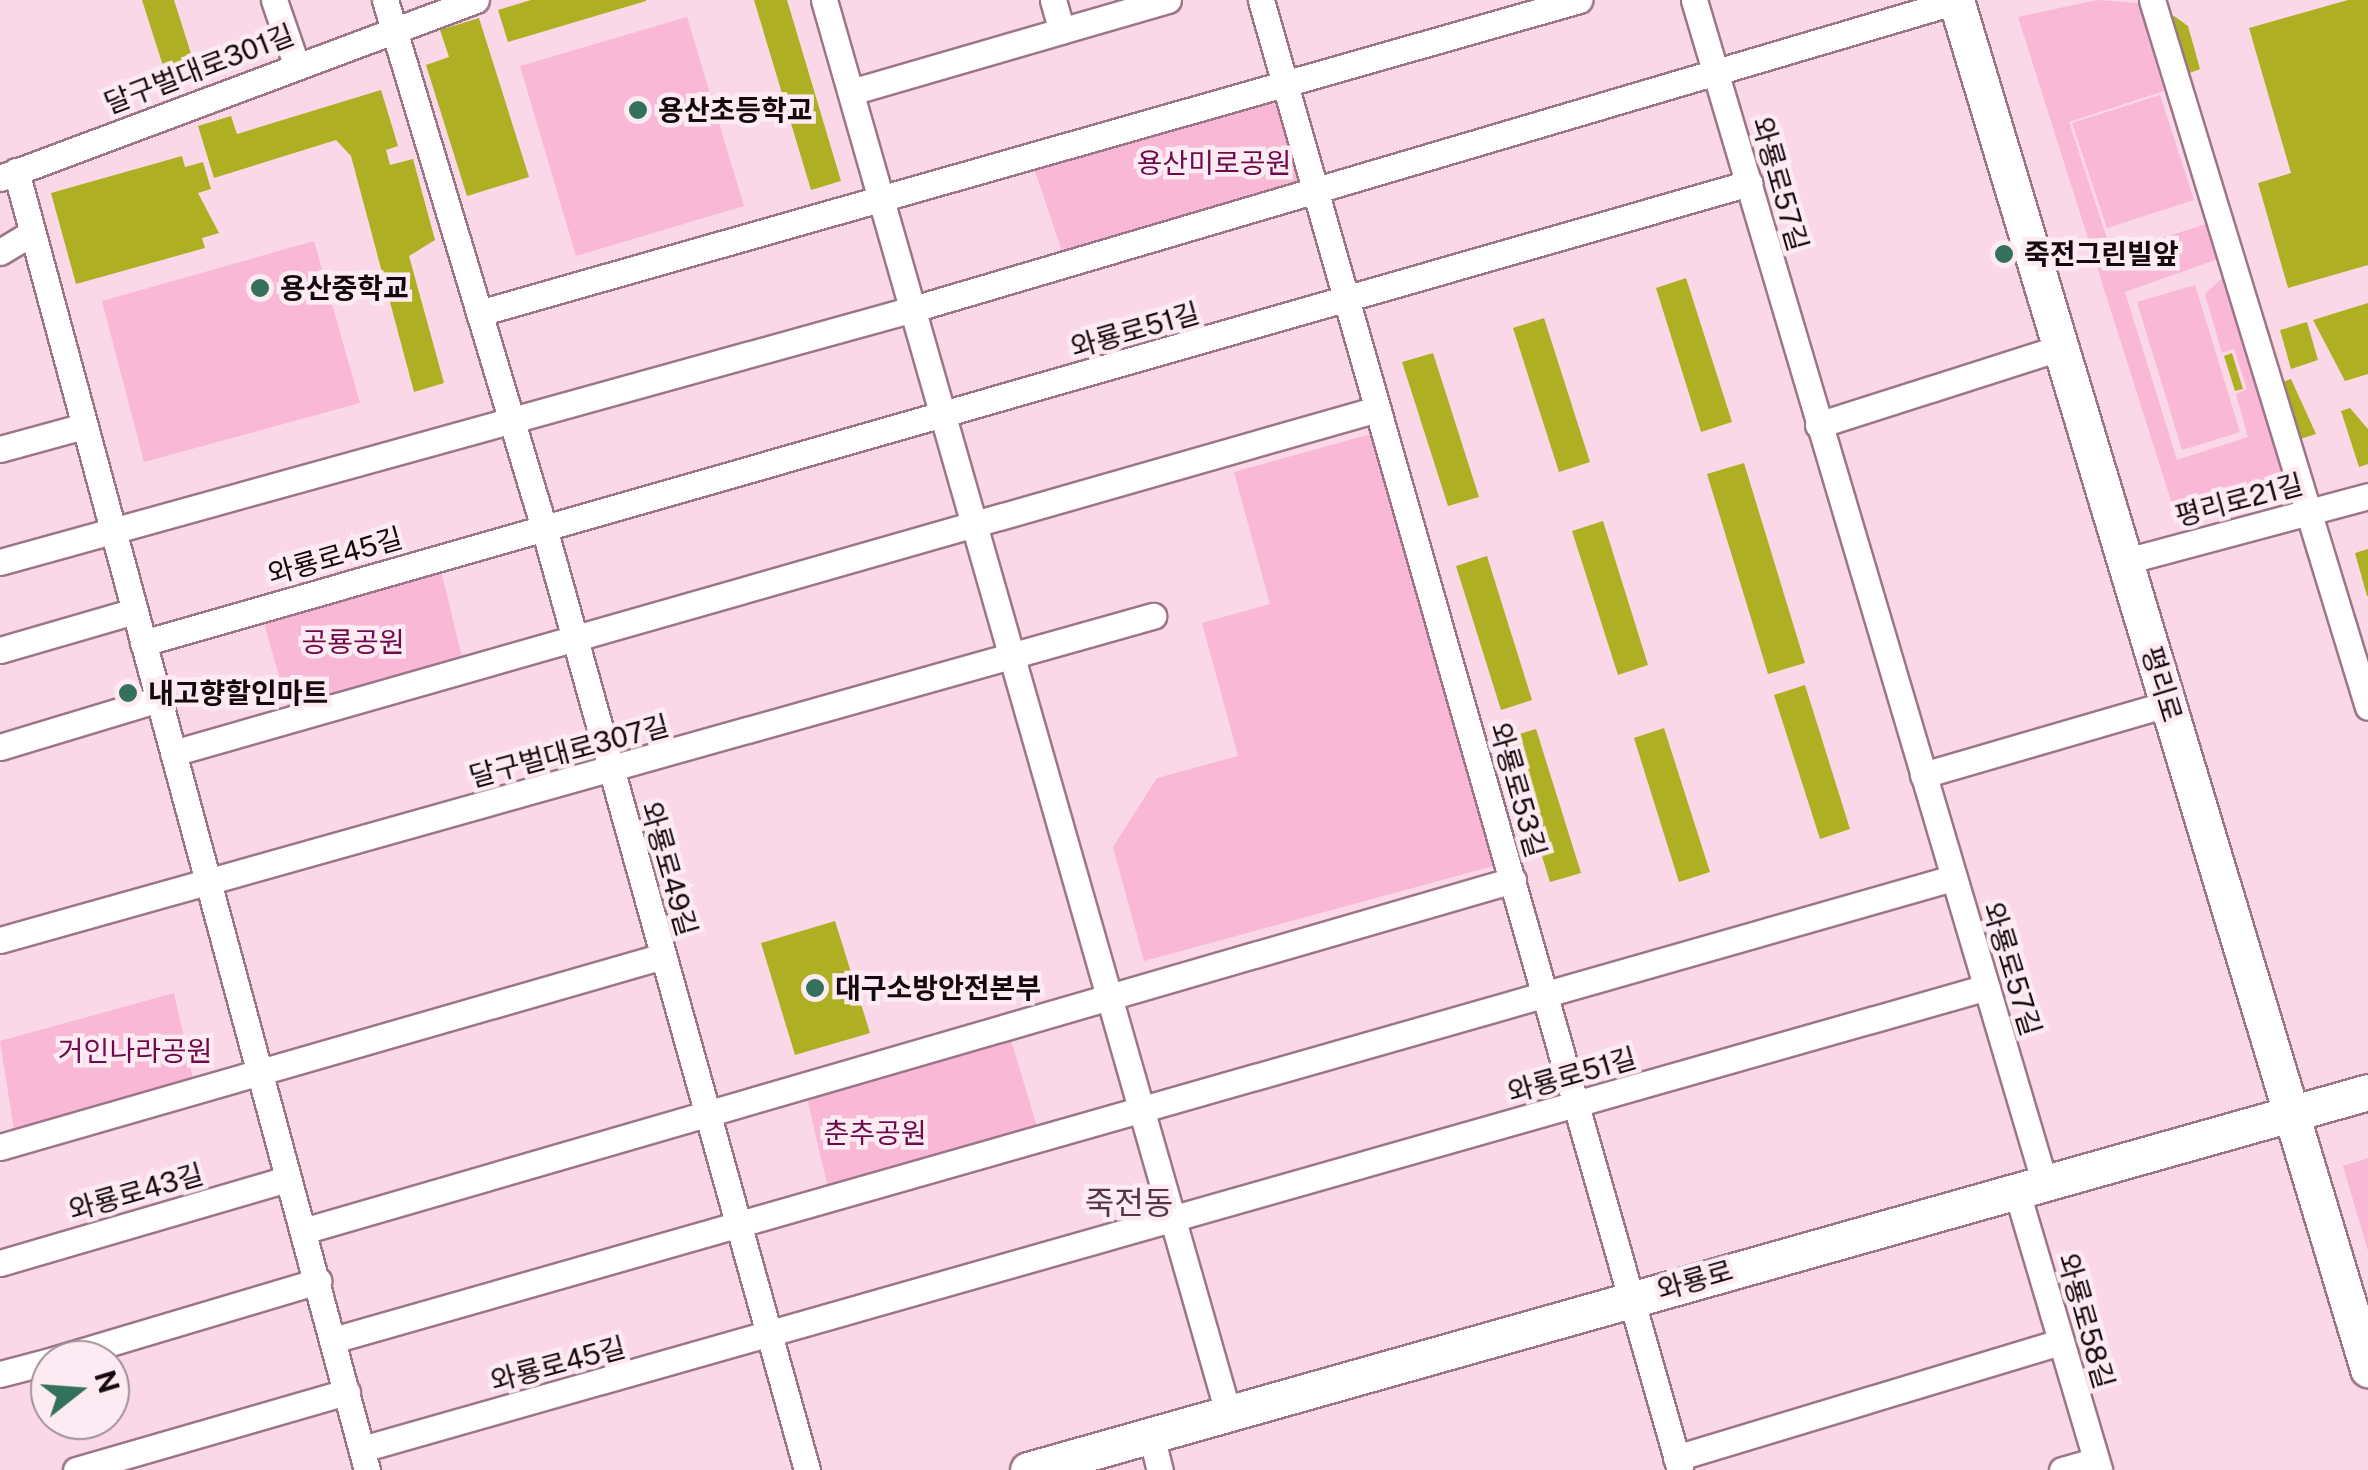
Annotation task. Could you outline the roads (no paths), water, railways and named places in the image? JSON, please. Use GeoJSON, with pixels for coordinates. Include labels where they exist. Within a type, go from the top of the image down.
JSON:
{"type":"FeatureCollection","features":[{"type":"Feature","properties":{"kind":"main road"},"geometry":{"type":"LineString","coordinates":[[1956,1],[1966,0]]}},
{"type":"Feature","properties":{"kind":"main road","name":"평리로"},"geometry":{"type":"LineString","coordinates":[[1956,1],[2368,1369]]}},
{"type":"Feature","properties":{"kind":"main road","name":"와룡로"},"geometry":{"type":"LineString","coordinates":[[1028,1470],[2366,1090]]}},
{"type":"Feature","properties":{"kind":"street"},"geometry":{"type":"LineString","coordinates":[[274,0],[296,64]]}},
{"type":"Feature","properties":{"kind":"street","name":"와룡로49길"},"geometry":{"type":"LineString","coordinates":[[386,0],[544,528],[807,1470]]}},
{"type":"Feature","properties":{"kind":"street","name":"달구벌대로301길"},"geometry":{"type":"LineString","coordinates":[[8,174],[476,0]]}},
{"type":"Feature","properties":{"kind":"street"},"geometry":{"type":"LineString","coordinates":[[824,0],[1147,1110],[1228,1413]]}},
{"type":"Feature","properties":{"kind":"street"},"geometry":{"type":"LineString","coordinates":[[1053,0],[1062,31]]}},
{"type":"Feature","properties":{"kind":"street"},"geometry":{"type":"LineString","coordinates":[[851,92],[1168,0]]}},
{"type":"Feature","properties":{"kind":"street","name":"와룡로53길"},"geometry":{"type":"LineString","coordinates":[[1262,0],[1280,84],[1311,194],[1513,880],[1678,1464]]}},
{"type":"Feature","properties":{"kind":"street"},"geometry":{"type":"LineString","coordinates":[[479,313],[1579,0]]}},
{"type":"Feature","properties":{"kind":"street","name":"와룡로57길"},"geometry":{"type":"LineString","coordinates":[[1694,0],[1987,988],[2030,1185]]}},
{"type":"Feature","properties":{"kind":"street"},"geometry":{"type":"LineString","coordinates":[[2152,0],[2312,512],[2368,707]]}},
{"type":"Feature","properties":{"kind":"street"},"geometry":{"type":"LineString","coordinates":[[0,562],[512,424],[913,310],[1717,76],[1956,1]]}},
{"type":"Feature","properties":{"kind":"street","name":"와룡로45길"},"geometry":{"type":"LineString","coordinates":[[8,174],[32,234],[364,1460],[770,1336]]}},
{"type":"Feature","properties":{"kind":"street"},"geometry":{"type":"LineString","coordinates":[[1343,301],[1749,183]]}},
{"type":"Feature","properties":{"kind":"street"},"geometry":{"type":"LineString","coordinates":[[0,252],[32,234]]}},
{"type":"Feature","properties":{"kind":"street","name":"와룡로51길"},"geometry":{"type":"LineString","coordinates":[[944,416],[1343,301]]}},
{"type":"Feature","properties":{"kind":"street"},"geometry":{"type":"LineString","coordinates":[[1818,424],[2062,347]]}},
{"type":"Feature","properties":{"kind":"street"},"geometry":{"type":"LineString","coordinates":[[173,753],[1374,410]]}},
{"type":"Feature","properties":{"kind":"street"},"geometry":{"type":"LineString","coordinates":[[544,528],[944,416]]}},
{"type":"Feature","properties":{"kind":"street"},"geometry":{"type":"LineString","coordinates":[[0,449],[84,426]]}},
{"type":"Feature","properties":{"kind":"street","name":"평리로21길"},"geometry":{"type":"LineString","coordinates":[[2126,561],[2368,496]]}},
{"type":"Feature","properties":{"kind":"street","name":"와룡로45길"},"geometry":{"type":"LineString","coordinates":[[143,643],[544,528]]}},
{"type":"Feature","properties":{"kind":"street"},"geometry":{"type":"LineString","coordinates":[[0,650],[134,611]]}},
{"type":"Feature","properties":{"kind":"street","name":"달구벌대로307길"},"geometry":{"type":"LineString","coordinates":[[0,940],[1153,616]]}},
{"type":"Feature","properties":{"kind":"street"},"geometry":{"type":"LineString","coordinates":[[0,746],[159,700]]}},
{"type":"Feature","properties":{"kind":"street"},"geometry":{"type":"LineString","coordinates":[[1922,775],[2168,704]]}},
{"type":"Feature","properties":{"kind":"street"},"geometry":{"type":"LineString","coordinates":[[333,1340],[1953,878]]}},
{"type":"Feature","properties":{"kind":"street"},"geometry":{"type":"LineString","coordinates":[[303,1231],[1513,880]]}},
{"type":"Feature","properties":{"kind":"street"},"geometry":{"type":"LineString","coordinates":[[0,1146],[260,1075],[662,956]]}},
{"type":"Feature","properties":{"kind":"street","name":"와룡로51길"},"geometry":{"type":"LineString","coordinates":[[1174,1222],[1987,988]]}},
{"type":"Feature","properties":{"kind":"street","name":"와룡로43길"},"geometry":{"type":"LineString","coordinates":[[0,1262],[288,1179]]}},
{"type":"Feature","properties":{"kind":"street","name":"와룡로58길"},"geometry":{"type":"LineString","coordinates":[[2030,1185],[2061,1342],[2097,1465]]}},
{"type":"Feature","properties":{"kind":"street"},"geometry":{"type":"LineString","coordinates":[[770,1336],[1174,1222]]}},
{"type":"Feature","properties":{"kind":"street"},"geometry":{"type":"LineString","coordinates":[[119,1340],[318,1281]]}},
{"type":"Feature","properties":{"kind":"street"},"geometry":{"type":"LineString","coordinates":[[1678,1464],[2061,1342]]}},
{"type":"Feature","properties":{"kind":"street"},"geometry":{"type":"LineString","coordinates":[[0,1374],[30,1366]]}},
{"type":"Feature","properties":{"kind":"street"},"geometry":{"type":"LineString","coordinates":[[76,1470],[346,1392]]}},
{"type":"Feature","properties":{"kind":"street"},"geometry":{"type":"LineString","coordinates":[[1151,1435],[1160,1470]]}},
{"type":"Feature","properties":{"kind":"street"},"geometry":{"type":"LineString","coordinates":[[2062,1470],[2097,1465]]}},
{"type":"Feature","properties":{"kind":"place","name":"용산초등학교"},"geometry":{"type":"Point","coordinates":[638,110]}},
{"type":"Feature","properties":{"kind":"place","name":"죽전그린빌앞"},"geometry":{"type":"Point","coordinates":[2004,254]}},
{"type":"Feature","properties":{"kind":"place","name":"용산중학교"},"geometry":{"type":"Point","coordinates":[260,288]}},
{"type":"Feature","properties":{"kind":"place","name":"내고향할인마트"},"geometry":{"type":"Point","coordinates":[128,693]}},
{"type":"Feature","properties":{"kind":"place","name":"대구소방안전본부"},"geometry":{"type":"Point","coordinates":[815,988]}},
{"type":"Feature","properties":{"kind":"district","name":"죽전동"},"geometry":{"type":"Point","coordinates":[1129,1203]}},
{"type":"Feature","properties":{"kind":"park label","name":"용산미로공원"},"geometry":{"type":"Point","coordinates":[1214,163]}},
{"type":"Feature","properties":{"kind":"park label","name":"공룡공원"},"geometry":{"type":"Point","coordinates":[353,642]}},
{"type":"Feature","properties":{"kind":"park label","name":"거인나라공원"},"geometry":{"type":"Point","coordinates":[135,1051]}},
{"type":"Feature","properties":{"kind":"park label","name":"춘추공원"},"geometry":{"type":"Point","coordinates":[875,1133]}}]}
